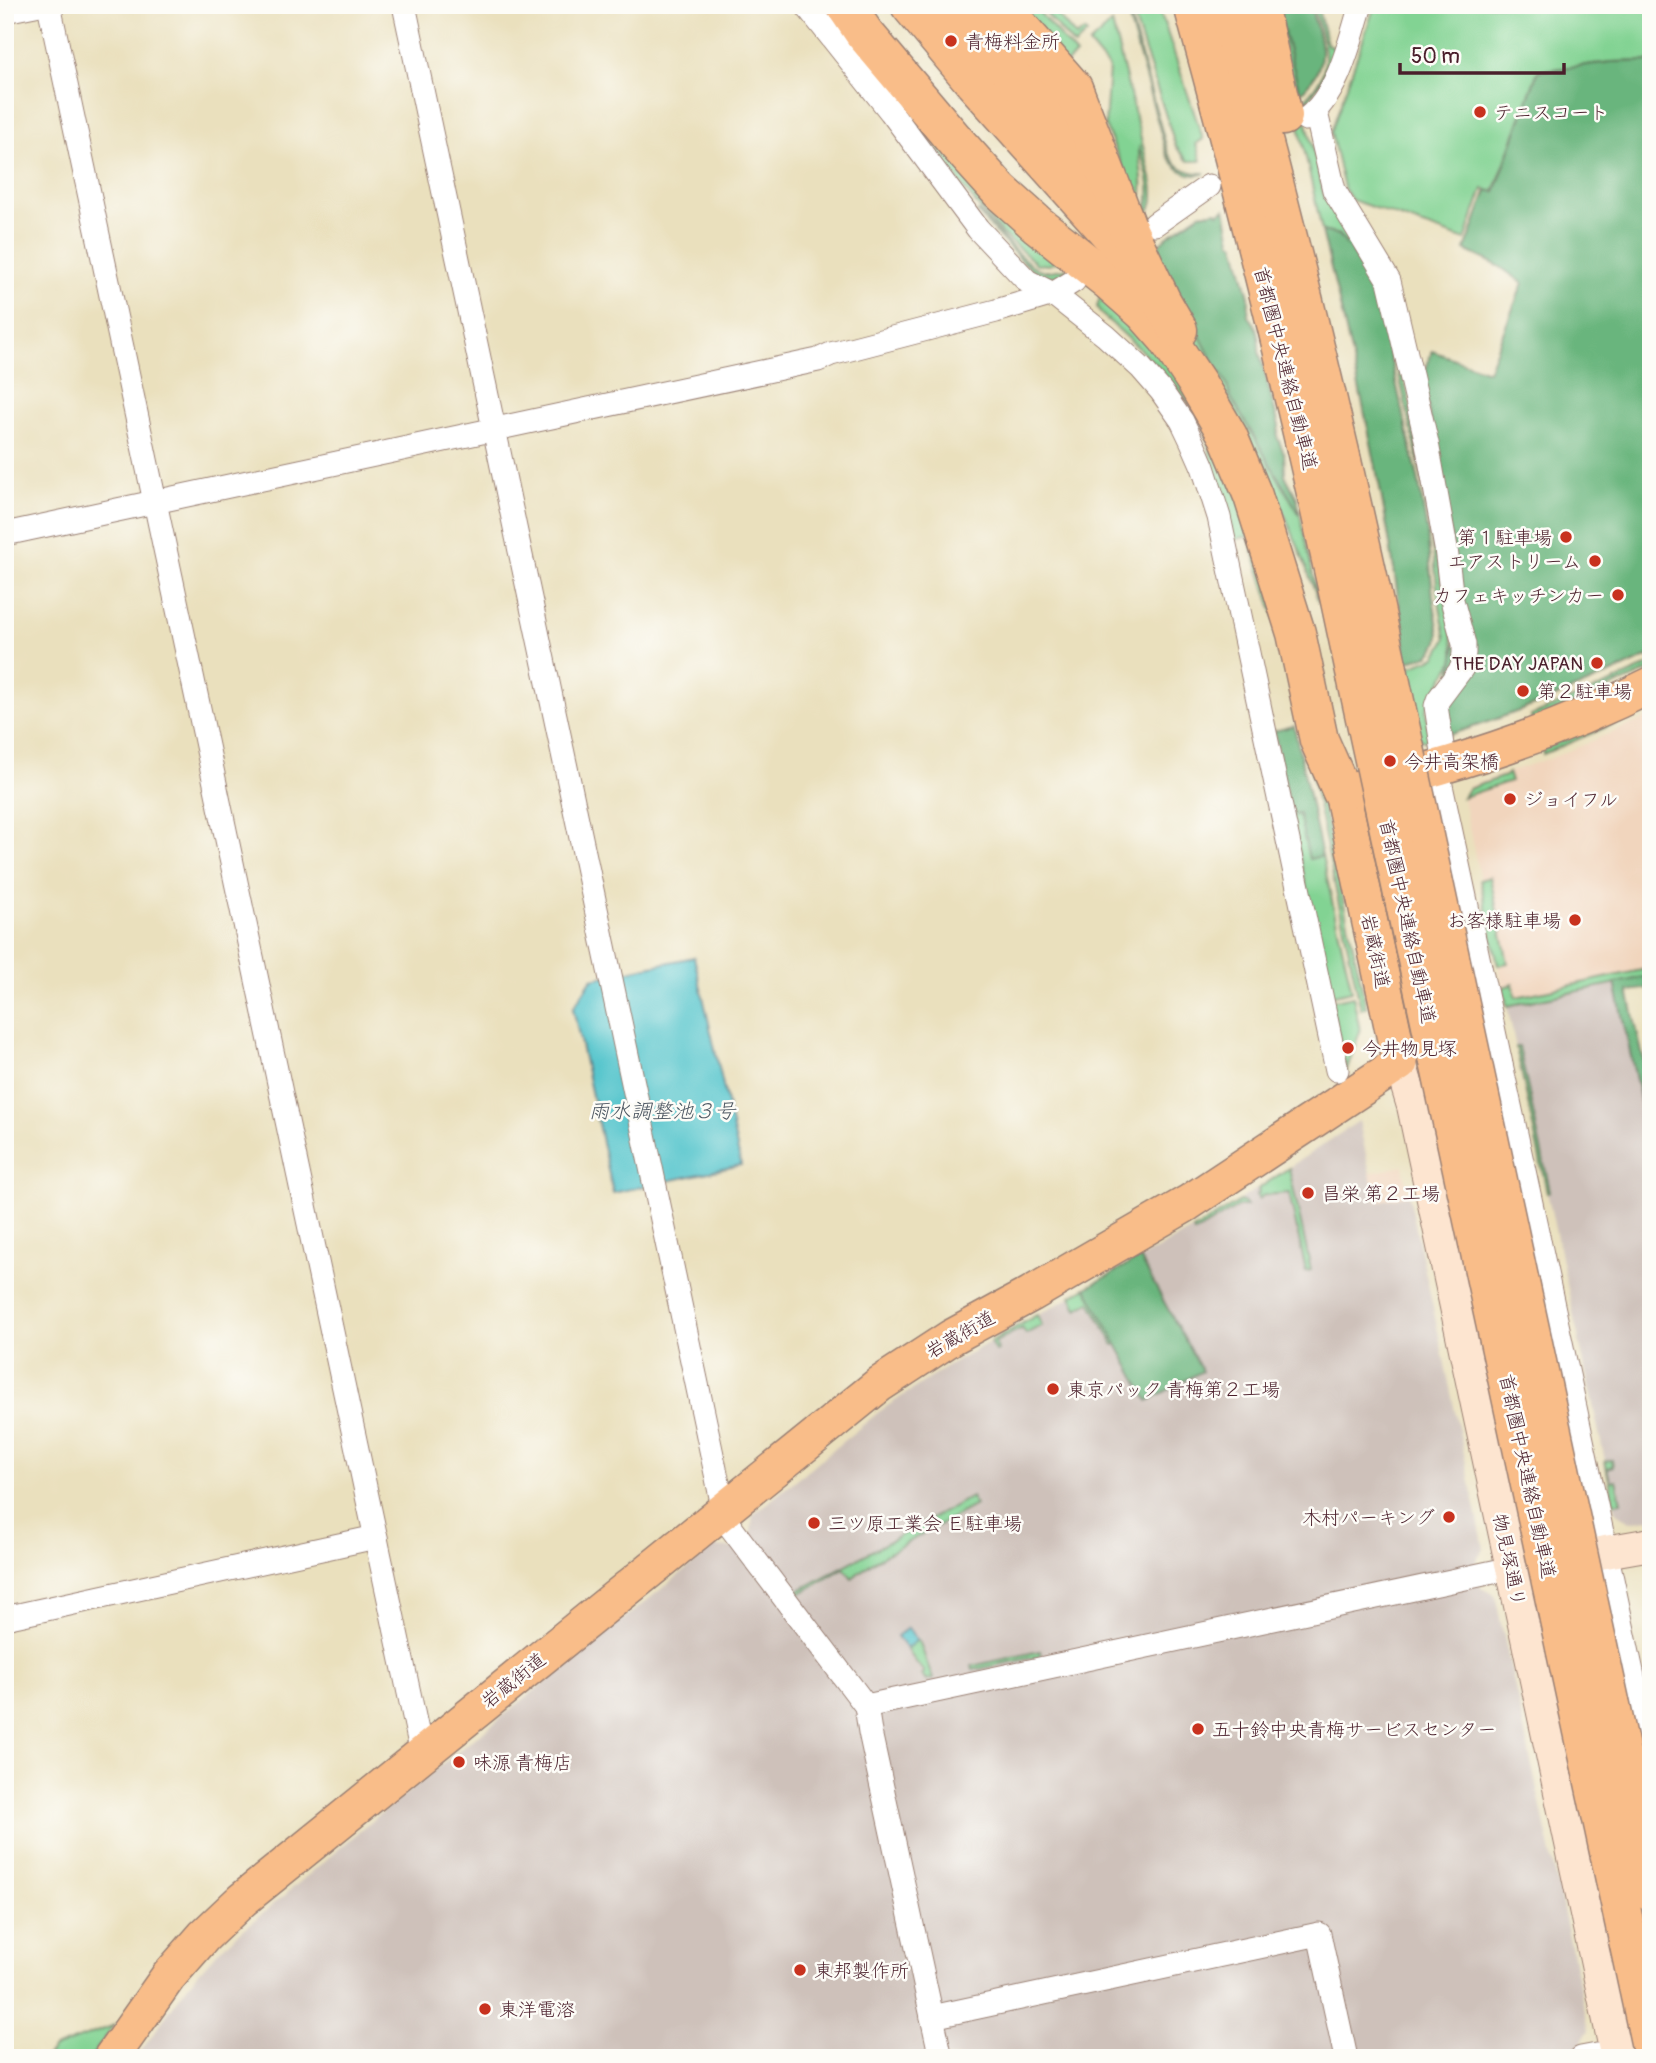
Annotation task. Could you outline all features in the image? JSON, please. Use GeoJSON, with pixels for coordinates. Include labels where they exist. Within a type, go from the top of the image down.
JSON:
{"type":"FeatureCollection","features":[{"type":"Feature","properties":{"kind":"highway"},"geometry":{"type":"LineString","coordinates":[[845,5],[864,33],[1000,191],[1038,225],[1091,281],[1144,312],[1167,338],[1216,414],[1238,457],[1266,536],[1292,621],[1319,740],[1342,792]]}},
{"type":"Feature","properties":{"kind":"highway"},"geometry":{"type":"LineString","coordinates":[[865,5],[1091,281]]}},
{"type":"Feature","properties":{"kind":"highway"},"geometry":{"type":"LineString","coordinates":[[887,5],[1027,170],[1076,233],[1091,281]]}},
{"type":"Feature","properties":{"kind":"highway"},"geometry":{"type":"LineString","coordinates":[[910,5],[974,82],[1126,251],[1162,302],[1220,398],[1251,455],[1281,520],[1310,616],[1330,700],[1337,736],[1342,792]]}},
{"type":"Feature","properties":{"kind":"highway"},"geometry":{"type":"LineString","coordinates":[[932,5],[1031,122],[1142,228]]}},
{"type":"Feature","properties":{"kind":"highway"},"geometry":{"type":"LineString","coordinates":[[954,5],[1142,228],[1162,302]]}},
{"type":"Feature","properties":{"kind":"highway"},"geometry":{"type":"LineString","coordinates":[[977,5],[1095,145]]}},
{"type":"Feature","properties":{"kind":"highway"},"geometry":{"type":"LineString","coordinates":[[1000,5],[1073,88],[1115,194]]}},
{"type":"Feature","properties":{"kind":"highway"},"geometry":{"type":"LineString","coordinates":[[1175,5],[1262,266]]}},
{"type":"Feature","properties":{"kind":"highway","name":"首都圏中央連絡自動車道"},"geometry":{"type":"LineString","coordinates":[[1193,5],[1262,266],[1317,494],[1376,664],[1651,1892]]}},
{"type":"Feature","properties":{"kind":"highway","name":"首都圏中央連絡自動車道"},"geometry":{"type":"LineString","coordinates":[[1227,5],[1280,202],[1324,381],[1634,2050]]}},
{"type":"Feature","properties":{"kind":"highway"},"geometry":{"type":"LineString","coordinates":[[1258,5],[1370,493],[1375,522],[1376,664]]}},
{"type":"Feature","properties":{"kind":"main road"},"geometry":{"type":"LineString","coordinates":[[1342,792],[1390,781],[1524,740],[1651,685]]}},
{"type":"Feature","properties":{"kind":"main road","name":"岩蔵街道"},"geometry":{"type":"LineString","coordinates":[[111,2058],[168,1978],[223,1917],[870,1392],[920,1356],[960,1332],[1188,1203],[1399,1063],[1342,792]]}},
{"type":"Feature","properties":{"kind":"street"},"geometry":{"type":"LineString","coordinates":[[5,11],[35,5]]}},
{"type":"Feature","properties":{"kind":"street"},"geometry":{"type":"LineString","coordinates":[[49,5],[422,1754]]}},
{"type":"Feature","properties":{"kind":"street"},"geometry":{"type":"LineString","coordinates":[[404,5],[722,1497],[720,1513],[866,1706],[941,2058]]}},
{"type":"Feature","properties":{"kind":"street"},"geometry":{"type":"LineString","coordinates":[[806,5],[978,229],[1027,281],[1054,294],[1126,354],[1161,391],[1182,421],[1203,467],[1219,517],[1337,1070]]}},
{"type":"Feature","properties":{"kind":"street"},"geometry":{"type":"LineString","coordinates":[[1361,5],[1335,80],[1311,115],[1334,190],[1389,281],[1429,454],[1446,548],[1452,600],[1464,644],[1462,668],[1436,706],[1441,766],[1651,1760]]}},
{"type":"Feature","properties":{"kind":"street"},"geometry":{"type":"LineString","coordinates":[[1142,228],[1209,186]]}},
{"type":"Feature","properties":{"kind":"street"},"geometry":{"type":"LineString","coordinates":[[5,534],[818,360],[831,354],[996,311],[1091,281]]}},
{"type":"Feature","properties":{"kind":"street","name":"物見塚通り"},"geometry":{"type":"LineString","coordinates":[[1399,1063],[1413,1107],[1512,1569],[1634,2050]]}},
{"type":"Feature","properties":{"kind":"street"},"geometry":{"type":"LineString","coordinates":[[5,1618],[376,1537]]}},
{"type":"Feature","properties":{"kind":"street"},"geometry":{"type":"LineString","coordinates":[[866,1706],[1512,1569],[1651,1544]]}},
{"type":"Feature","properties":{"kind":"street"},"geometry":{"type":"LineString","coordinates":[[932,2017],[1319,1934],[1346,2058]]}},
{"type":"Feature","properties":{"kind":"street"},"geometry":{"type":"LineString","coordinates":[[1581,2058],[1634,2050]]}},
{"type":"Feature","properties":{"kind":"shaded area","name":"お客様駐車場"},"geometry":{"type":"Polygon","coordinates":[[[1651,716],[1651,976],[1507,1006],[1463,799],[1469,786],[1559,755],[1651,716]]]}},
{"type":"Feature","properties":{"kind":"shaded area"},"geometry":{"type":"Polygon","coordinates":[[[1615,983],[1651,1149],[1651,1518],[1630,1522],[1616,1512],[1507,1006],[1615,983]]]}},
{"type":"Feature","properties":{"kind":"shaded area"},"geometry":{"type":"Polygon","coordinates":[[[1359,1121],[1376,1202],[1409,1195],[1484,1548],[1475,1563],[1481,1588],[1495,1595],[1589,2030],[1579,2046],[1582,2058],[136,2058],[188,1985],[217,1952],[379,1815],[714,1547],[731,1548],[751,1533],[753,1515],[880,1411],[981,1347],[1208,1221],[1359,1121]]]}},
{"type":"Feature","properties":{"kind":"shaded area"},"geometry":{"type":"Polygon","coordinates":[[[1403,1166],[1409,1195],[1376,1202],[1370,1173],[1403,1166]]]}},
{"type":"Feature","properties":{"kind":"green space"},"geometry":{"type":"Polygon","coordinates":[[[825,5],[828,5],[1060,260],[1049,265],[1037,264],[1001,233],[969,195],[887,80],[825,5]]]}},
{"type":"Feature","properties":{"kind":"green space"},"geometry":{"type":"Polygon","coordinates":[[[1011,5],[1033,5],[1076,55],[1063,66],[1011,5]]]}},
{"type":"Feature","properties":{"kind":"green space"},"geometry":{"type":"Polygon","coordinates":[[[1039,5],[1049,5],[1076,37],[1084,31],[1087,34],[1074,46],[1039,5]]]}},
{"type":"Feature","properties":{"kind":"green space"},"geometry":{"type":"Polygon","coordinates":[[[1125,5],[1168,153],[1183,169],[1205,173],[1193,175],[1183,172],[1167,155],[1125,5]]]}},
{"type":"Feature","properties":{"kind":"green space"},"geometry":{"type":"Polygon","coordinates":[[[1130,5],[1158,5],[1203,139],[1196,144],[1201,161],[1188,161],[1176,147],[1130,5]]]}},
{"type":"Feature","properties":{"kind":"green space"},"geometry":{"type":"Polygon","coordinates":[[[1277,5],[1302,102],[1313,90],[1324,67],[1324,45],[1313,5],[1317,5],[1327,44],[1337,49],[1323,79],[1303,106],[1324,196],[1376,278],[1375,291],[1360,263],[1339,235],[1322,231],[1294,103],[1277,5]]]}},
{"type":"Feature","properties":{"kind":"green space"},"geometry":{"type":"Polygon","coordinates":[[[1277,5],[1310,5],[1320,41],[1317,72],[1300,93],[1277,5]]]}},
{"type":"Feature","properties":{"kind":"green space"},"geometry":{"type":"Polygon","coordinates":[[[1375,5],[1651,5],[1651,61],[1611,62],[1538,71],[1494,192],[1483,189],[1465,240],[1352,200],[1344,188],[1331,132],[1375,5]]]}},
{"type":"Feature","properties":{"kind":"green space"},"geometry":{"type":"Polygon","coordinates":[[[1112,23],[1152,182],[1152,202],[1144,218],[1149,190],[1139,146],[1142,182],[1139,204],[1105,126],[1109,68],[1089,44],[1112,23]]]}},
{"type":"Feature","properties":{"kind":"green space"},"geometry":{"type":"Polygon","coordinates":[[[1651,61],[1651,655],[1551,699],[1448,735],[1445,716],[1462,603],[1423,378],[1432,351],[1488,371],[1523,283],[1499,266],[1465,250],[1487,190],[1495,192],[1538,71],[1611,62],[1651,61]]]}},
{"type":"Feature","properties":{"kind":"green space"},"geometry":{"type":"Polygon","coordinates":[[[1225,209],[1231,241],[1235,244],[1249,297],[1248,316],[1257,332],[1259,351],[1279,426],[1277,437],[1284,453],[1285,475],[1297,498],[1300,515],[1230,396],[1226,382],[1155,248],[1200,214],[1218,213],[1225,209]]]}},
{"type":"Feature","properties":{"kind":"green space"},"geometry":{"type":"Polygon","coordinates":[[[979,211],[1010,245],[1037,268],[1044,271],[1072,269],[1052,276],[1040,275],[1008,246],[977,212],[979,211]]]}},
{"type":"Feature","properties":{"kind":"green space"},"geometry":{"type":"Polygon","coordinates":[[[1322,231],[1339,235],[1360,263],[1375,291],[1418,478],[1439,634],[1438,642],[1429,655],[1406,662],[1382,499],[1322,231]]]}},
{"type":"Feature","properties":{"kind":"green space"},"geometry":{"type":"Polygon","coordinates":[[[1378,282],[1409,399],[1454,647],[1454,660],[1426,709],[1429,740],[1424,741],[1360,716],[1407,668],[1436,657],[1446,639],[1422,477],[1378,282]]]}},
{"type":"Feature","properties":{"kind":"green space"},"geometry":{"type":"Polygon","coordinates":[[[1101,294],[1104,300],[1135,319],[1170,359],[1214,433],[1232,472],[1263,555],[1287,640],[1306,724],[1299,725],[1279,630],[1248,536],[1234,540],[1209,453],[1207,437],[1199,418],[1168,378],[1101,314],[1097,307],[1101,294]]]}},
{"type":"Feature","properties":{"kind":"green space"},"geometry":{"type":"Polygon","coordinates":[[[1190,317],[1226,382],[1230,396],[1300,515],[1319,603],[1293,533],[1262,465],[1191,335],[1190,317]]]}},
{"type":"Feature","properties":{"kind":"green space"},"geometry":{"type":"Polygon","coordinates":[[[1651,664],[1651,670],[1532,721],[1531,716],[1651,664]]]}},
{"type":"Feature","properties":{"kind":"green space"},"geometry":{"type":"Polygon","coordinates":[[[1651,703],[1651,708],[1543,754],[1542,749],[1651,703]]]}},
{"type":"Feature","properties":{"kind":"green space"},"geometry":{"type":"Polygon","coordinates":[[[1294,726],[1322,856],[1309,859],[1299,814],[1291,816],[1274,731],[1294,726]]]}},
{"type":"Feature","properties":{"kind":"green space"},"geometry":{"type":"Polygon","coordinates":[[[1312,756],[1366,1007],[1361,1009],[1308,757],[1312,756]]]}},
{"type":"Feature","properties":{"kind":"green space"},"geometry":{"type":"Polygon","coordinates":[[[1508,773],[1511,781],[1463,797],[1468,789],[1508,773]]]}},
{"type":"Feature","properties":{"kind":"green space"},"geometry":{"type":"Polygon","coordinates":[[[1299,814],[1309,858],[1322,856],[1352,991],[1330,996],[1291,816],[1299,814]]]}},
{"type":"Feature","properties":{"kind":"green space"},"geometry":{"type":"Polygon","coordinates":[[[1490,877],[1508,963],[1498,965],[1480,880],[1490,877]]]}},
{"type":"Feature","properties":{"kind":"green space"},"geometry":{"type":"Polygon","coordinates":[[[1651,968],[1651,976],[1507,1006],[1503,987],[1513,984],[1516,997],[1651,968]]]}},
{"type":"Feature","properties":{"kind":"green space"},"geometry":{"type":"Polygon","coordinates":[[[1651,976],[1651,988],[1628,991],[1651,1093],[1651,1149],[1615,983],[1651,976]]]}},
{"type":"Feature","properties":{"kind":"green space","name":"今井物見塚"},"geometry":{"type":"Polygon","coordinates":[[[1353,996],[1360,1031],[1346,1072],[1331,1001],[1353,996]]]}},
{"type":"Feature","properties":{"kind":"green space"},"geometry":{"type":"Polygon","coordinates":[[[1516,1047],[1519,1047],[1550,1191],[1547,1192],[1516,1047]]]}},
{"type":"Feature","properties":{"kind":"green space"},"geometry":{"type":"Polygon","coordinates":[[[1289,1168],[1311,1270],[1306,1271],[1289,1193],[1264,1195],[1259,1199],[1256,1195],[1259,1194],[1258,1189],[1289,1168]]]}},
{"type":"Feature","properties":{"kind":"green space"},"geometry":{"type":"Polygon","coordinates":[[[1240,1201],[1247,1206],[1239,1206],[1194,1233],[1193,1230],[1240,1201]]]}},
{"type":"Feature","properties":{"kind":"green space"},"geometry":{"type":"Polygon","coordinates":[[[1140,1258],[1202,1371],[1148,1401],[1086,1288],[1140,1258]]]}},
{"type":"Feature","properties":{"kind":"green space"},"geometry":{"type":"Polygon","coordinates":[[[1086,1288],[1117,1344],[1114,1345],[1090,1302],[1077,1309],[1071,1296],[1086,1288]]]}},
{"type":"Feature","properties":{"kind":"green space"},"geometry":{"type":"Polygon","coordinates":[[[1037,1315],[1042,1325],[1026,1334],[1022,1328],[995,1342],[998,1350],[995,1351],[990,1342],[1037,1315]]]}},
{"type":"Feature","properties":{"kind":"green space"},"geometry":{"type":"Polygon","coordinates":[[[1612,1460],[1613,1466],[1607,1468],[1610,1481],[1616,1480],[1621,1502],[1614,1503],[1605,1461],[1612,1460]]]}},
{"type":"Feature","properties":{"kind":"green space"},"geometry":{"type":"Polygon","coordinates":[[[971,1497],[975,1505],[874,1561],[852,1578],[844,1568],[798,1595],[796,1592],[971,1497]]]}},
{"type":"Feature","properties":{"kind":"green space"},"geometry":{"type":"Polygon","coordinates":[[[917,1640],[933,1679],[926,1681],[922,1675],[924,1672],[906,1649],[917,1640]]]}},
{"type":"Feature","properties":{"kind":"green space"},"geometry":{"type":"Polygon","coordinates":[[[1040,1651],[1041,1656],[973,1670],[972,1666],[1040,1651]]]}},
{"type":"Feature","properties":{"kind":"green space"},"geometry":{"type":"Polygon","coordinates":[[[115,2025],[90,2058],[45,2058],[54,2048],[115,2025]]]}},
{"type":"Feature","properties":{"kind":"water","name":"雨水調整池３号"},"geometry":{"type":"Polygon","coordinates":[[[694,957],[741,1165],[613,1193],[573,1008],[592,979],[694,957]]]}},
{"type":"Feature","properties":{"kind":"water"},"geometry":{"type":"Polygon","coordinates":[[[908,1628],[917,1640],[906,1649],[897,1636],[908,1628]]]}},
{"type":"Feature","properties":{"kind":"place","name":"青梅料金所"},"geometry":{"type":"Point","coordinates":[951,41]}},
{"type":"Feature","properties":{"kind":"place","name":"テニスコート"},"geometry":{"type":"Point","coordinates":[1480,112]}},
{"type":"Feature","properties":{"kind":"place","name":"第１駐車場"},"geometry":{"type":"Point","coordinates":[1566,537]}},
{"type":"Feature","properties":{"kind":"place","name":"エアストリーム"},"geometry":{"type":"Point","coordinates":[1595,561]}},
{"type":"Feature","properties":{"kind":"place","name":"カフェキッチンカー"},"geometry":{"type":"Point","coordinates":[1618,595]}},
{"type":"Feature","properties":{"kind":"place","name":"THE DAY JAPAN"},"geometry":{"type":"Point","coordinates":[1597,663]}},
{"type":"Feature","properties":{"kind":"place","name":"第２駐車場"},"geometry":{"type":"Point","coordinates":[1523,691]}},
{"type":"Feature","properties":{"kind":"place","name":"今井高架橋"},"geometry":{"type":"Point","coordinates":[1390,761]}},
{"type":"Feature","properties":{"kind":"place","name":"ジョイフル"},"geometry":{"type":"Point","coordinates":[1510,799]}},
{"type":"Feature","properties":{"kind":"place","name":"お客様駐車場"},"geometry":{"type":"Point","coordinates":[1575,920]}},
{"type":"Feature","properties":{"kind":"place","name":"今井物見塚"},"geometry":{"type":"Point","coordinates":[1348,1048]}},
{"type":"Feature","properties":{"kind":"place","name":"昌栄 第２工場"},"geometry":{"type":"Point","coordinates":[1308,1193]}},
{"type":"Feature","properties":{"kind":"place","name":"東京パック 青梅第２工場"},"geometry":{"type":"Point","coordinates":[1053,1389]}},
{"type":"Feature","properties":{"kind":"place","name":"木村パーキング"},"geometry":{"type":"Point","coordinates":[1449,1517]}},
{"type":"Feature","properties":{"kind":"place","name":"三ツ原工業会 Ｅ駐車場"},"geometry":{"type":"Point","coordinates":[814,1523]}},
{"type":"Feature","properties":{"kind":"place","name":"五十鈴中央青梅サービスセンター"},"geometry":{"type":"Point","coordinates":[1198,1729]}},
{"type":"Feature","properties":{"kind":"place","name":"味源 青梅店"},"geometry":{"type":"Point","coordinates":[459,1762]}},
{"type":"Feature","properties":{"kind":"place","name":"東邦製作所"},"geometry":{"type":"Point","coordinates":[800,1970]}},
{"type":"Feature","properties":{"kind":"place","name":"東洋電溶"},"geometry":{"type":"Point","coordinates":[485,2009]}}]}
